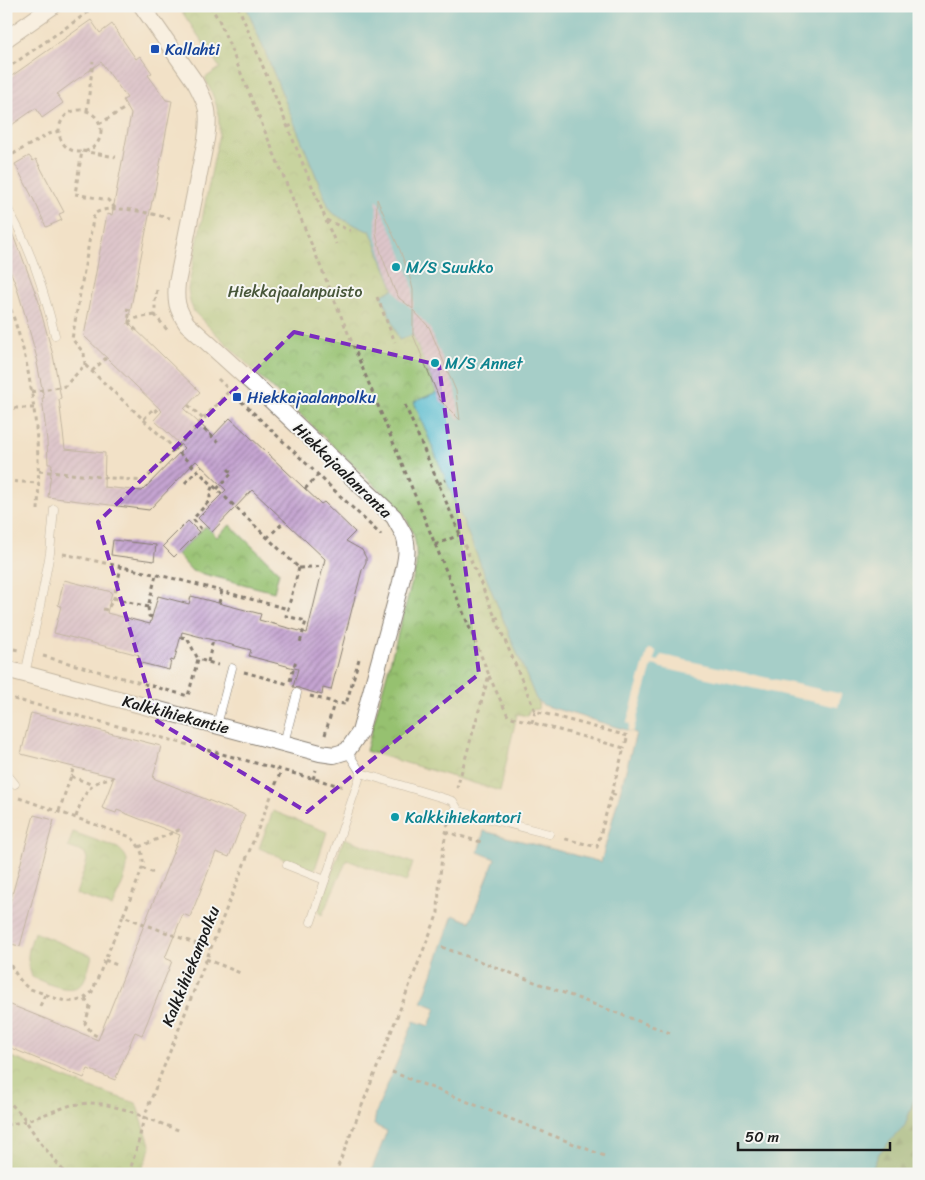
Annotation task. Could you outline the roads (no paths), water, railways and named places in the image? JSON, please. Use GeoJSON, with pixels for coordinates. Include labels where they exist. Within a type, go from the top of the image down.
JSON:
{"type":"FeatureCollection","features":[{"type":"Feature","properties":{"kind":"street"},"geometry":{"type":"LineString","coordinates":[[6,39],[53,6]]}},
{"type":"Feature","properties":{"kind":"street","name":"Hiekkajaalanranta"},"geometry":{"type":"LineString","coordinates":[[142,6],[195,82],[207,107],[209,116],[177,283],[177,305],[181,316],[187,324],[394,517],[404,536],[406,546],[405,564],[401,582],[360,732],[347,752]]}},
{"type":"Feature","properties":{"kind":"street","name":"Kalkkihiekantie"},"geometry":{"type":"LineString","coordinates":[[6,669],[327,754],[334,755],[347,752]]}},
{"type":"Feature","properties":{"kind":"lane"},"geometry":{"type":"LineString","coordinates":[[6,206],[28,250],[46,300],[55,335]]}},
{"type":"Feature","properties":{"kind":"lane"},"geometry":{"type":"LineString","coordinates":[[25,674],[50,553],[54,509]]}},
{"type":"Feature","properties":{"kind":"lane"},"geometry":{"type":"LineString","coordinates":[[217,725],[232,668]]}},
{"type":"Feature","properties":{"kind":"lane"},"geometry":{"type":"LineString","coordinates":[[284,743],[297,693]]}},
{"type":"Feature","properties":{"kind":"lane"},"geometry":{"type":"LineString","coordinates":[[347,752],[361,773],[453,801],[459,811],[549,834]]}},
{"type":"Feature","properties":{"kind":"lane"},"geometry":{"type":"LineString","coordinates":[[6,773],[15,784]]}},
{"type":"Feature","properties":{"kind":"lane"},"geometry":{"type":"LineString","coordinates":[[311,922],[361,773]]}},
{"type":"Feature","properties":{"kind":"lane"},"geometry":{"type":"LineString","coordinates":[[288,865],[325,880]]}},
{"type":"Feature","properties":{"kind":"water"},"geometry":{"type":"Polygon","coordinates":[[[246,6],[919,6],[919,1082],[905,1125],[879,1153],[870,1174],[370,1174],[387,1131],[374,1125],[376,1112],[414,1021],[429,1026],[436,1008],[422,1002],[453,915],[470,922],[495,859],[478,852],[484,831],[601,862],[636,733],[543,705],[536,699],[414,402],[437,392],[413,335],[399,340],[382,295],[394,289],[370,230],[368,231],[346,221],[331,212],[246,6]]]}},
{"type":"Feature","properties":{"kind":"place","name":"Kallahti"},"geometry":{"type":"Point","coordinates":[155,49]}},
{"type":"Feature","properties":{"kind":"place","name":"M/S Suukko"},"geometry":{"type":"Point","coordinates":[396,267]}},
{"type":"Feature","properties":{"kind":"place","name":"M/S Annet"},"geometry":{"type":"Point","coordinates":[435,363]}},
{"type":"Feature","properties":{"kind":"place","name":"Hiekkajaalanpolku"},"geometry":{"type":"Point","coordinates":[237,397]}},
{"type":"Feature","properties":{"kind":"place","name":"Kalkkihiekantori"},"geometry":{"type":"Point","coordinates":[395,817]}},
{"type":"Feature","properties":{"kind":"park label","name":"Hiekkajaalanpuisto"},"geometry":{"type":"Point","coordinates":[295,291]}}]}
